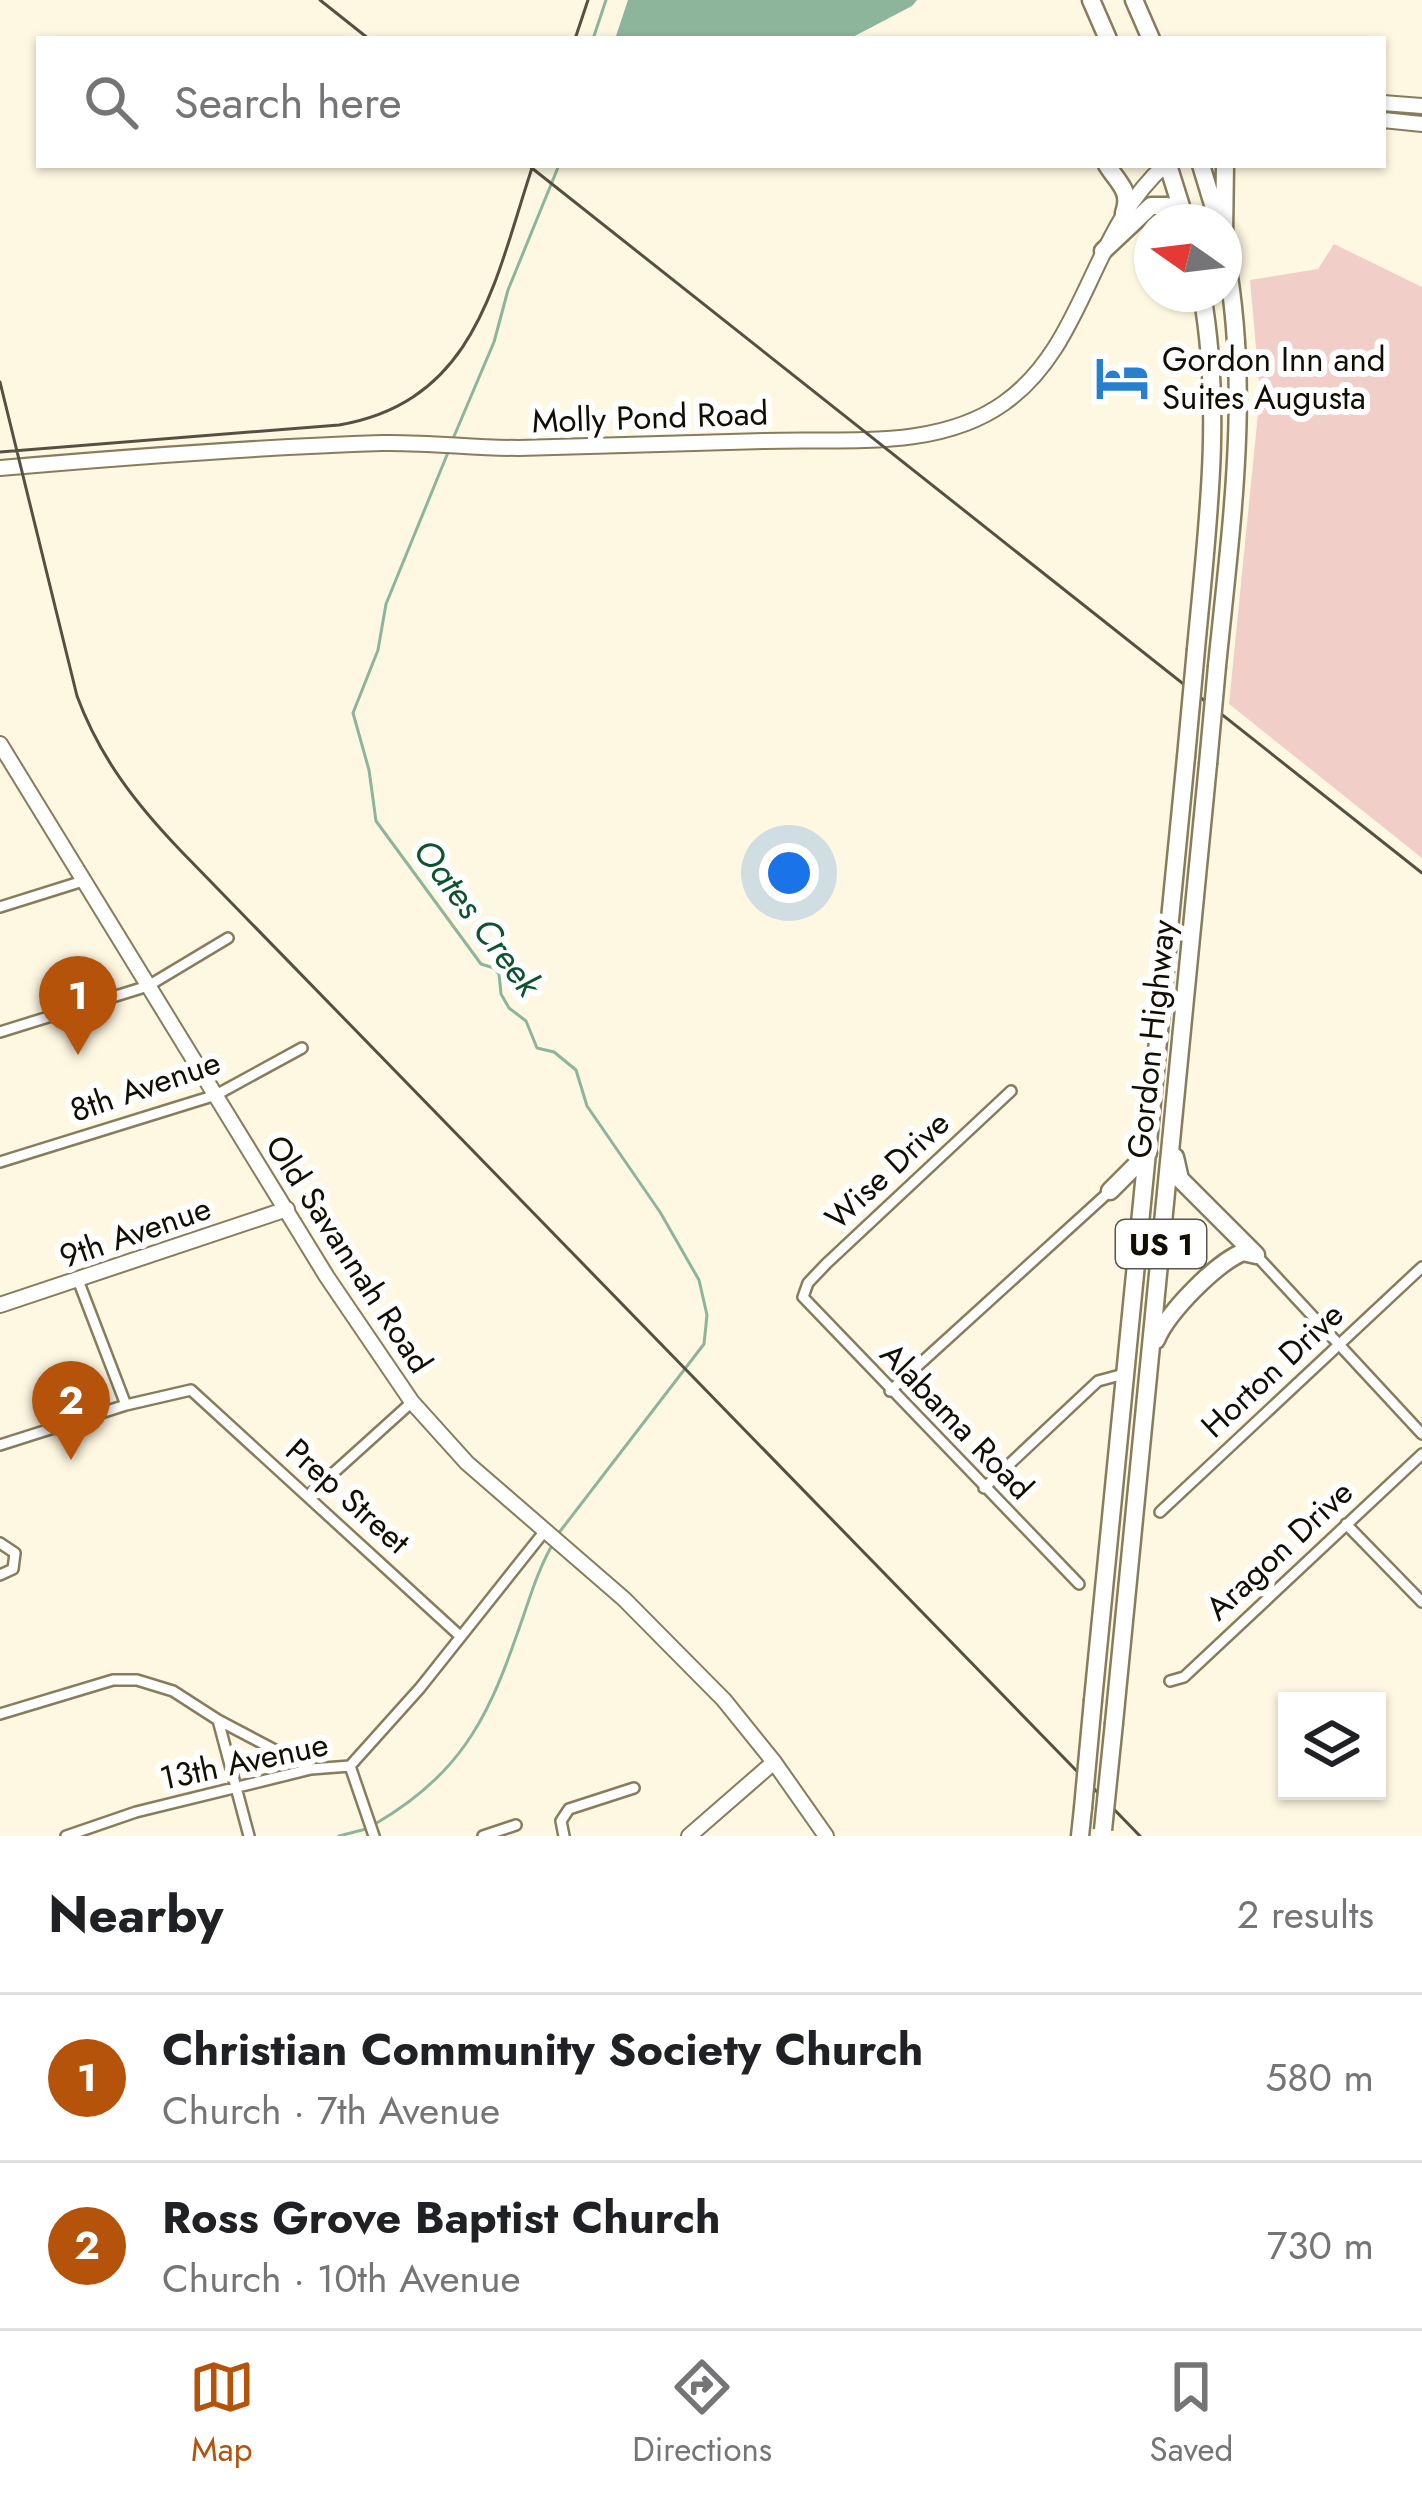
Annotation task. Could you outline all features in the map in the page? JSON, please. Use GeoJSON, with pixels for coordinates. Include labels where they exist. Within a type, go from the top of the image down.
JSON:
{"type":"FeatureCollection","features":[{"type":"Feature","properties":{"kind":"highway"},"geometry":{"type":"LineString","coordinates":[[1095,0],[1111,36]]}},
{"type":"Feature","properties":{"kind":"highway"},"geometry":{"type":"LineString","coordinates":[[1134,0],[1150,36]]}},
{"type":"Feature","properties":{"kind":"highway"},"geometry":{"type":"LineString","coordinates":[[1109,168],[1125,188],[1124,213]]}},
{"type":"Feature","properties":{"kind":"highway"},"geometry":{"type":"LineString","coordinates":[[1168,168],[1179,204]]}},
{"type":"Feature","properties":{"kind":"highway"},"geometry":{"type":"LineString","coordinates":[[1202,168],[1213,204]]}},
{"type":"Feature","properties":{"kind":"highway"},"geometry":{"type":"LineString","coordinates":[[1224,204],[1225,168]]}},
{"type":"Feature","properties":{"kind":"highway"},"geometry":{"type":"LineString","coordinates":[[1102,251],[1134,222]]}},
{"type":"Feature","properties":{"kind":"highway","name":"Gordon Highway"},"geometry":{"type":"LineString","coordinates":[[1080,1836],[1196,649],[1214,417],[1204,312]]}},
{"type":"Feature","properties":{"kind":"highway","name":"Gordon Highway"},"geometry":{"type":"LineString","coordinates":[[1103,1833],[1239,418],[1235,312]]}},
{"type":"Feature","properties":{"kind":"highway"},"geometry":{"type":"LineString","coordinates":[[1171,1138],[1180,1179],[1256,1256]]}},
{"type":"Feature","properties":{"kind":"highway"},"geometry":{"type":"LineString","coordinates":[[1110,1191],[1148,1153]]}},
{"type":"Feature","properties":{"kind":"highway"},"geometry":{"type":"LineString","coordinates":[[1110,1191],[1127,1190],[1143,1212]]}},
{"type":"Feature","properties":{"kind":"highway"},"geometry":{"type":"LineString","coordinates":[[1150,1352],[1167,1318],[1228,1260],[1243,1252],[1256,1256]]}},
{"type":"Feature","properties":{"kind":"street"},"geometry":{"type":"LineString","coordinates":[[1386,104],[1422,106]]}},
{"type":"Feature","properties":{"kind":"street"},"geometry":{"type":"LineString","coordinates":[[1386,120],[1422,124]]}},
{"type":"Feature","properties":{"kind":"street","name":"Molly Pond Road"},"geometry":{"type":"LineString","coordinates":[[0,468],[326,445],[873,438],[957,428],[1002,405],[1039,374],[1058,346],[1124,213],[1164,168]]}},
{"type":"Feature","properties":{"kind":"street","name":"Old Savannah Road"},"geometry":{"type":"LineString","coordinates":[[0,744],[6,766],[83,880],[374,1352],[467,1463],[624,1599],[691,1666],[774,1762],[826,1836]]}},
{"type":"Feature","properties":{"kind":"street"},"geometry":{"type":"LineString","coordinates":[[0,907],[83,880]]}},
{"type":"Feature","properties":{"kind":"street"},"geometry":{"type":"LineString","coordinates":[[0,1031],[148,986],[228,938]]}},
{"type":"Feature","properties":{"kind":"street","name":"8th Avenue"},"geometry":{"type":"LineString","coordinates":[[0,1162],[216,1095],[302,1048]]}},
{"type":"Feature","properties":{"kind":"street","name":"Wise Drive"},"geometry":{"type":"LineString","coordinates":[[803,1292],[826,1264],[1011,1091]]}},
{"type":"Feature","properties":{"kind":"street"},"geometry":{"type":"LineString","coordinates":[[890,1391],[1110,1191]]}},
{"type":"Feature","properties":{"kind":"street","name":"9th Avenue"},"geometry":{"type":"LineString","coordinates":[[0,1305],[287,1209]]}},
{"type":"Feature","properties":{"kind":"street"},"geometry":{"type":"LineString","coordinates":[[1256,1256],[1422,1434]]}},
{"type":"Feature","properties":{"kind":"street","name":"Horton Drive"},"geometry":{"type":"LineString","coordinates":[[1160,1513],[1422,1267]]}},
{"type":"Feature","properties":{"kind":"street"},"geometry":{"type":"LineString","coordinates":[[0,1445],[127,1405],[78,1280]]}},
{"type":"Feature","properties":{"kind":"street","name":"Alabama Road"},"geometry":{"type":"LineString","coordinates":[[803,1292],[812,1310],[1079,1584]]}},
{"type":"Feature","properties":{"kind":"street"},"geometry":{"type":"LineString","coordinates":[[984,1488],[1098,1381],[1124,1374]]}},
{"type":"Feature","properties":{"kind":"street","name":"Prep Street"},"geometry":{"type":"LineString","coordinates":[[127,1405],[191,1390],[200,1396],[460,1636]]}},
{"type":"Feature","properties":{"kind":"street"},"geometry":{"type":"LineString","coordinates":[[309,1495],[412,1402]]}},
{"type":"Feature","properties":{"kind":"street","name":"Aragon Drive"},"geometry":{"type":"LineString","coordinates":[[1170,1681],[1184,1677],[1422,1454]]}},
{"type":"Feature","properties":{"kind":"street"},"geometry":{"type":"LineString","coordinates":[[1346,1524],[1422,1602]]}},
{"type":"Feature","properties":{"kind":"street","name":"13th Avenue"},"geometry":{"type":"LineString","coordinates":[[66,1836],[136,1812],[311,1769],[350,1766],[460,1636],[552,1539]]}},
{"type":"Feature","properties":{"kind":"street"},"geometry":{"type":"LineString","coordinates":[[0,1543],[15,1553],[13,1569],[0,1575]]}},
{"type":"Feature","properties":{"kind":"street"},"geometry":{"type":"LineString","coordinates":[[0,1714],[112,1680],[137,1680],[173,1691],[311,1769]]}},
{"type":"Feature","properties":{"kind":"street"},"geometry":{"type":"LineString","coordinates":[[218,1720],[249,1836]]}},
{"type":"Feature","properties":{"kind":"street"},"geometry":{"type":"LineString","coordinates":[[689,1836],[774,1762]]}},
{"type":"Feature","properties":{"kind":"street"},"geometry":{"type":"LineString","coordinates":[[350,1766],[372,1830]]}},
{"type":"Feature","properties":{"kind":"street"},"geometry":{"type":"LineString","coordinates":[[564,1836],[561,1821],[569,1809],[634,1789]]}},
{"type":"Feature","properties":{"kind":"street"},"geometry":{"type":"LineString","coordinates":[[483,1836],[516,1825]]}},
{"type":"Feature","properties":{"kind":"shaded area"},"geometry":{"type":"Polygon","coordinates":[[[628,0],[917,0],[855,36],[616,36],[628,0]]]}},
{"type":"Feature","properties":{"kind":"shaded area"},"geometry":{"type":"Polygon","coordinates":[[[1334,244],[1422,287],[1422,858],[1229,704],[1260,393],[1250,280],[1318,269],[1334,244]]]}},
{"type":"Feature","properties":{"kind":"waterway","name":"Oates Creek"},"geometry":{"type":"LineString","coordinates":[[594,36],[606,0]]}},
{"type":"Feature","properties":{"kind":"waterway","name":"Oates Creek"},"geometry":{"type":"LineString","coordinates":[[452,441],[558,168]]}},
{"type":"Feature","properties":{"kind":"waterway","name":"Oates Creek"},"geometry":{"type":"LineString","coordinates":[[449,450],[386,604],[378,650],[353,713],[369,770],[376,821],[481,964],[499,974],[501,994],[509,1008],[526,1021],[537,1048],[554,1052],[576,1070],[587,1106],[660,1212],[699,1280],[707,1315],[704,1344],[558,1534]]}},
{"type":"Feature","properties":{"kind":"waterway","name":"Oates Creek"},"geometry":{"type":"LineString","coordinates":[[375,1824],[427,1787],[465,1746],[493,1696],[554,1542]]}},
{"type":"Feature","properties":{"kind":"waterway","name":"Oates Creek"},"geometry":{"type":"LineString","coordinates":[[339,1836],[366,1829]]}},
{"type":"Feature","properties":{"kind":"railway"},"geometry":{"type":"LineString","coordinates":[[320,0],[365,36]]}},
{"type":"Feature","properties":{"kind":"railway"},"geometry":{"type":"LineString","coordinates":[[576,36],[588,0]]}},
{"type":"Feature","properties":{"kind":"railway"},"geometry":{"type":"LineString","coordinates":[[532,168],[1422,873]]}},
{"type":"Feature","properties":{"kind":"railway"},"geometry":{"type":"LineString","coordinates":[[0,452],[339,425],[386,412],[423,390],[451,362],[474,328],[492,291],[532,168]]}},
{"type":"Feature","properties":{"kind":"railway"},"geometry":{"type":"LineString","coordinates":[[0,382],[77,696],[108,760],[134,798],[1140,1836]]}},
{"type":"Feature","properties":{"kind":"place","name":"Gordon Inn and Suites Augusta"},"geometry":{"type":"Point","coordinates":[1122,378]}},
{"type":"Feature","properties":{"kind":"place","name":"Christian Community Society Church"},"geometry":{"type":"Point","coordinates":[78,1055]}},
{"type":"Feature","properties":{"kind":"place","name":"Ross Grove Baptist Church"},"geometry":{"type":"Point","coordinates":[71,1460]}}]}
